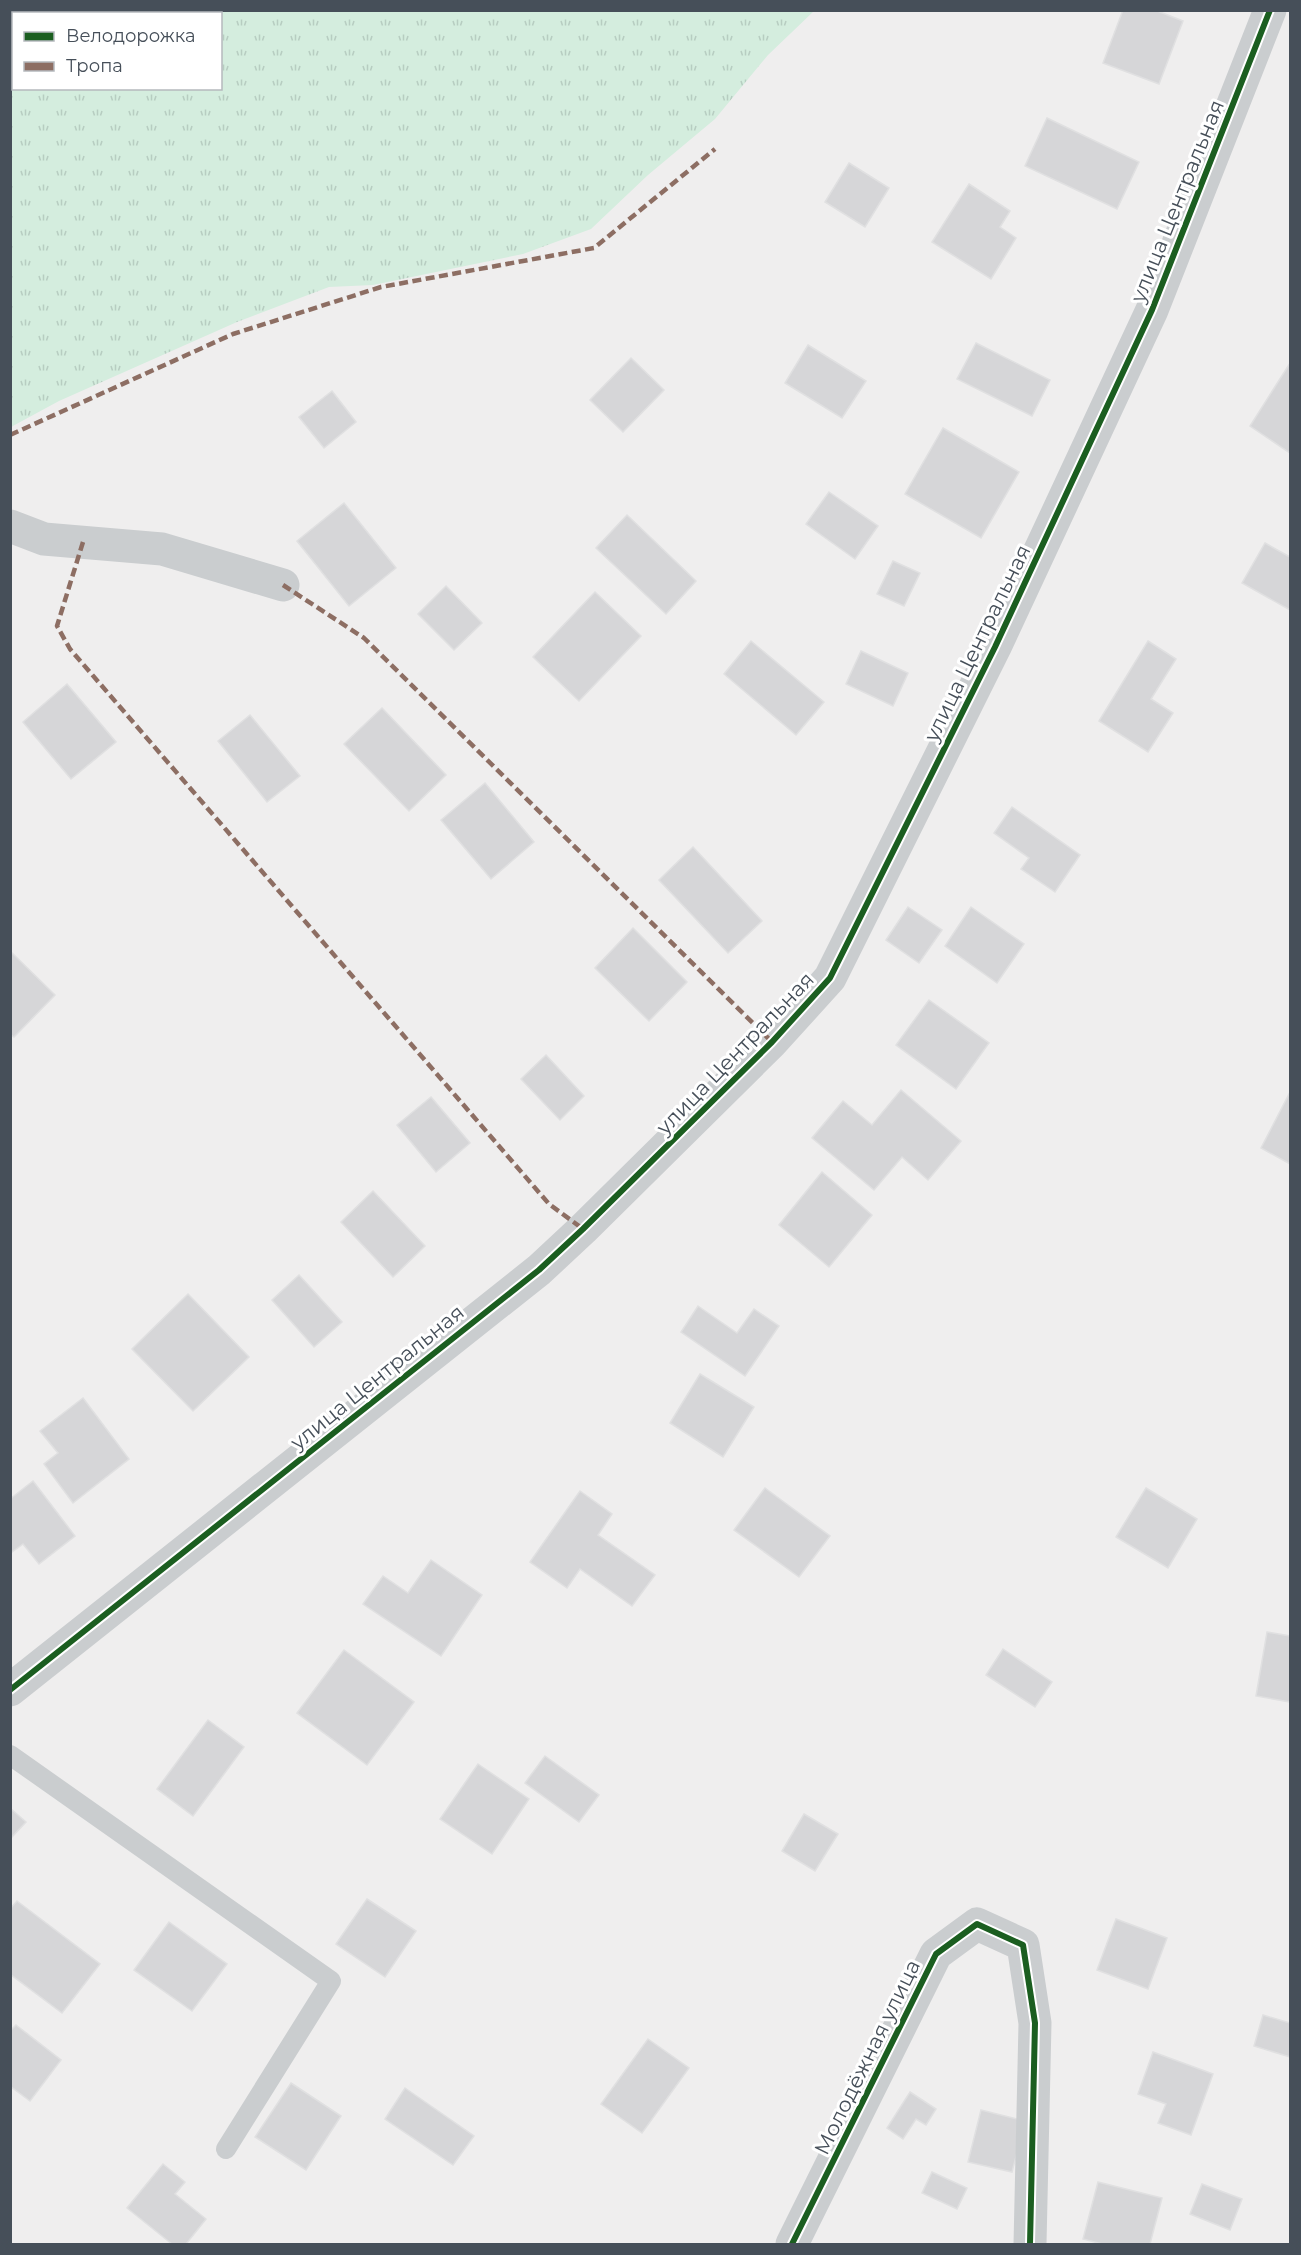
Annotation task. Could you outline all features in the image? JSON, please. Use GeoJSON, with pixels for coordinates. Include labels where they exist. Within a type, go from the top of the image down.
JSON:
{"type":"FeatureCollection","features":[{"type":"Feature","properties":{"kind":"street","name":"улица Центральная"},"geometry":{"type":"LineString","coordinates":[[10,1690],[539,1270],[772,1042],[830,978],[995,647],[1152,310],[1270,10]]}},
{"type":"Feature","properties":{"kind":"street"},"geometry":{"type":"LineString","coordinates":[[10,526],[44,539],[162,549],[283,585]]}},
{"type":"Feature","properties":{"kind":"street","name":"Молодёжная улица"},"geometry":{"type":"LineString","coordinates":[[792,2244],[936,1954],[977,1924],[1023,1945],[1035,2023],[1030,2244]]}},
{"type":"Feature","properties":{"kind":"lane"},"geometry":{"type":"LineString","coordinates":[[10,1755],[331,1981],[226,2149]]}},
{"type":"Feature","properties":{"kind":"green space"},"geometry":{"type":"Polygon","coordinates":[[[11,10],[814,10],[768,55],[715,119],[648,175],[591,229],[523,254],[373,285],[329,287],[237,322],[59,401],[11,427],[11,10]]]}},
{"type":"Feature","properties":{"kind":"building"},"geometry":{"type":"Polygon","coordinates":[[[1123,10],[1155,10],[1183,21],[1159,84],[1103,63],[1123,10]]]}},
{"type":"Feature","properties":{"kind":"building"},"geometry":{"type":"Polygon","coordinates":[[[1047,118],[1139,162],[1117,209],[1025,166],[1047,118]]]}},
{"type":"Feature","properties":{"kind":"building"},"geometry":{"type":"Polygon","coordinates":[[[849,163],[889,188],[865,227],[825,202],[849,163]]]}},
{"type":"Feature","properties":{"kind":"building"},"geometry":{"type":"Polygon","coordinates":[[[969,184],[1010,211],[1000,227],[1016,238],[991,279],[932,242],[969,184]]]}},
{"type":"Feature","properties":{"kind":"building"},"geometry":{"type":"Polygon","coordinates":[[[976,343],[1050,380],[1032,416],[957,379],[976,343]]]}},
{"type":"Feature","properties":{"kind":"building"},"geometry":{"type":"Polygon","coordinates":[[[808,345],[866,381],[842,418],[785,383],[808,345]]]}},
{"type":"Feature","properties":{"kind":"building"},"geometry":{"type":"Polygon","coordinates":[[[631,358],[664,390],[623,432],[590,400],[631,358]]]}},
{"type":"Feature","properties":{"kind":"building"},"geometry":{"type":"Polygon","coordinates":[[[1290,363],[1290,453],[1250,426],[1290,363]]]}},
{"type":"Feature","properties":{"kind":"building"},"geometry":{"type":"Polygon","coordinates":[[[332,391],[356,422],[324,448],[299,417],[332,391]]]}},
{"type":"Feature","properties":{"kind":"building"},"geometry":{"type":"Polygon","coordinates":[[[943,428],[1019,472],[981,538],[905,494],[943,428]]]}},
{"type":"Feature","properties":{"kind":"building"},"geometry":{"type":"Polygon","coordinates":[[[829,492],[878,526],[855,559],[806,524],[829,492]]]}},
{"type":"Feature","properties":{"kind":"building"},"geometry":{"type":"Polygon","coordinates":[[[344,503],[396,568],[349,606],[297,541],[344,503]]]}},
{"type":"Feature","properties":{"kind":"building"},"geometry":{"type":"Polygon","coordinates":[[[627,515],[696,581],[666,614],[596,548],[627,515]]]}},
{"type":"Feature","properties":{"kind":"building"},"geometry":{"type":"Polygon","coordinates":[[[1265,543],[1290,557],[1290,610],[1242,583],[1265,543]]]}},
{"type":"Feature","properties":{"kind":"building"},"geometry":{"type":"Polygon","coordinates":[[[893,561],[920,573],[904,606],[877,594],[893,561]]]}},
{"type":"Feature","properties":{"kind":"building"},"geometry":{"type":"Polygon","coordinates":[[[446,586],[482,623],[454,650],[418,614],[446,586]]]}},
{"type":"Feature","properties":{"kind":"building"},"geometry":{"type":"Polygon","coordinates":[[[595,592],[641,636],[579,701],[533,657],[595,592]]]}},
{"type":"Feature","properties":{"kind":"building"},"geometry":{"type":"Polygon","coordinates":[[[751,641],[824,702],[796,735],[724,674],[751,641]]]}},
{"type":"Feature","properties":{"kind":"building"},"geometry":{"type":"Polygon","coordinates":[[[1148,641],[1176,659],[1151,699],[1173,713],[1148,752],[1099,721],[1148,641]]]}},
{"type":"Feature","properties":{"kind":"building"},"geometry":{"type":"Polygon","coordinates":[[[861,651],[908,673],[893,706],[846,684],[861,651]]]}},
{"type":"Feature","properties":{"kind":"building"},"geometry":{"type":"Polygon","coordinates":[[[67,684],[116,742],[71,779],[23,722],[67,684]]]}},
{"type":"Feature","properties":{"kind":"building"},"geometry":{"type":"Polygon","coordinates":[[[382,708],[446,775],[409,811],[344,744],[382,708]]]}},
{"type":"Feature","properties":{"kind":"building"},"geometry":{"type":"Polygon","coordinates":[[[250,715],[300,776],[267,802],[218,741],[250,715]]]}},
{"type":"Feature","properties":{"kind":"building"},"geometry":{"type":"Polygon","coordinates":[[[485,783],[534,842],[491,879],[441,820],[485,783]]]}},
{"type":"Feature","properties":{"kind":"building"},"geometry":{"type":"Polygon","coordinates":[[[1012,807],[1080,855],[1055,892],[1021,869],[1029,858],[994,833],[1012,807]]]}},
{"type":"Feature","properties":{"kind":"building"},"geometry":{"type":"Polygon","coordinates":[[[693,847],[762,921],[728,953],[659,880],[693,847]]]}},
{"type":"Feature","properties":{"kind":"building"},"geometry":{"type":"Polygon","coordinates":[[[908,907],[942,930],[919,963],[886,940],[908,907]]]}},
{"type":"Feature","properties":{"kind":"building"},"geometry":{"type":"Polygon","coordinates":[[[971,907],[1024,944],[997,983],[945,946],[971,907]]]}},
{"type":"Feature","properties":{"kind":"building"},"geometry":{"type":"Polygon","coordinates":[[[633,928],[687,982],[649,1021],[595,968],[633,928]]]}},
{"type":"Feature","properties":{"kind":"building"},"geometry":{"type":"Polygon","coordinates":[[[10,951],[55,995],[14,1037],[10,1034],[10,951]]]}},
{"type":"Feature","properties":{"kind":"building"},"geometry":{"type":"Polygon","coordinates":[[[929,1000],[989,1043],[956,1089],[896,1045],[929,1000]]]}},
{"type":"Feature","properties":{"kind":"building"},"geometry":{"type":"Polygon","coordinates":[[[546,1055],[584,1096],[560,1120],[521,1079],[546,1055]]]}},
{"type":"Feature","properties":{"kind":"building"},"geometry":{"type":"Polygon","coordinates":[[[901,1090],[961,1141],[928,1180],[902,1157],[874,1190],[812,1138],[843,1101],[872,1125],[901,1090]]]}},
{"type":"Feature","properties":{"kind":"building"},"geometry":{"type":"Polygon","coordinates":[[[1290,1092],[1290,1164],[1261,1148],[1290,1092]]]}},
{"type":"Feature","properties":{"kind":"building"},"geometry":{"type":"Polygon","coordinates":[[[431,1097],[470,1143],[436,1172],[397,1125],[431,1097]]]}},
{"type":"Feature","properties":{"kind":"building"},"geometry":{"type":"Polygon","coordinates":[[[822,1172],[872,1215],[829,1267],[779,1225],[822,1172]]]}},
{"type":"Feature","properties":{"kind":"building"},"geometry":{"type":"Polygon","coordinates":[[[373,1191],[425,1246],[393,1277],[341,1222],[373,1191]]]}},
{"type":"Feature","properties":{"kind":"building"},"geometry":{"type":"Polygon","coordinates":[[[299,1275],[342,1322],[314,1347],[272,1300],[299,1275]]]}},
{"type":"Feature","properties":{"kind":"building"},"geometry":{"type":"Polygon","coordinates":[[[188,1294],[249,1357],[193,1411],[132,1349],[188,1294]]]}},
{"type":"Feature","properties":{"kind":"building"},"geometry":{"type":"Polygon","coordinates":[[[698,1306],[737,1333],[754,1309],[779,1326],[745,1376],[681,1332],[698,1306]]]}},
{"type":"Feature","properties":{"kind":"building"},"geometry":{"type":"Polygon","coordinates":[[[700,1374],[754,1407],[723,1457],[670,1423],[700,1374]]]}},
{"type":"Feature","properties":{"kind":"building"},"geometry":{"type":"Polygon","coordinates":[[[83,1398],[129,1459],[73,1503],[44,1464],[58,1453],[40,1431],[83,1398]]]}},
{"type":"Feature","properties":{"kind":"building"},"geometry":{"type":"Polygon","coordinates":[[[33,1481],[75,1536],[39,1564],[23,1544],[12,1552],[10,1550],[10,1499],[33,1481]]]}},
{"type":"Feature","properties":{"kind":"building"},"geometry":{"type":"Polygon","coordinates":[[[765,1488],[830,1536],[799,1577],[734,1530],[765,1488]]]}},
{"type":"Feature","properties":{"kind":"building"},"geometry":{"type":"Polygon","coordinates":[[[1146,1488],[1197,1519],[1168,1568],[1116,1537],[1146,1488]]]}},
{"type":"Feature","properties":{"kind":"building"},"geometry":{"type":"Polygon","coordinates":[[[580,1491],[612,1514],[598,1535],[655,1575],[632,1606],[580,1569],[567,1588],[530,1562],[580,1491]]]}},
{"type":"Feature","properties":{"kind":"building"},"geometry":{"type":"Polygon","coordinates":[[[431,1560],[482,1595],[441,1656],[363,1604],[383,1576],[408,1593],[431,1560]]]}},
{"type":"Feature","properties":{"kind":"building"},"geometry":{"type":"Polygon","coordinates":[[[1267,1632],[1290,1636],[1290,1702],[1256,1696],[1267,1632]]]}},
{"type":"Feature","properties":{"kind":"building"},"geometry":{"type":"Polygon","coordinates":[[[1003,1649],[1052,1682],[1035,1707],[986,1675],[1003,1649]]]}},
{"type":"Feature","properties":{"kind":"building"},"geometry":{"type":"Polygon","coordinates":[[[344,1650],[414,1702],[367,1765],[297,1713],[344,1650]]]}},
{"type":"Feature","properties":{"kind":"building"},"geometry":{"type":"Polygon","coordinates":[[[208,1720],[244,1747],[193,1816],[157,1789],[208,1720]]]}},
{"type":"Feature","properties":{"kind":"building"},"geometry":{"type":"Polygon","coordinates":[[[545,1756],[599,1795],[579,1822],[525,1783],[545,1756]]]}},
{"type":"Feature","properties":{"kind":"building"},"geometry":{"type":"Polygon","coordinates":[[[478,1764],[529,1799],[492,1854],[440,1819],[478,1764]]]}},
{"type":"Feature","properties":{"kind":"building"},"geometry":{"type":"Polygon","coordinates":[[[10,1808],[26,1822],[10,1839],[10,1808]]]}},
{"type":"Feature","properties":{"kind":"building"},"geometry":{"type":"Polygon","coordinates":[[[804,1814],[838,1834],[815,1871],[782,1851],[804,1814]]]}},
{"type":"Feature","properties":{"kind":"building"},"geometry":{"type":"Polygon","coordinates":[[[367,1899],[416,1931],[385,1977],[336,1944],[367,1899]]]}},
{"type":"Feature","properties":{"kind":"building"},"geometry":{"type":"Polygon","coordinates":[[[17,1901],[100,1964],[62,2013],[10,1974],[10,1909],[17,1901]]]}},
{"type":"Feature","properties":{"kind":"building"},"geometry":{"type":"Polygon","coordinates":[[[1116,1919],[1167,1938],[1148,1989],[1097,1970],[1116,1919]]]}},
{"type":"Feature","properties":{"kind":"building"},"geometry":{"type":"Polygon","coordinates":[[[169,1922],[227,1964],[192,2011],[134,1970],[169,1922]]]}},
{"type":"Feature","properties":{"kind":"building"},"geometry":{"type":"Polygon","coordinates":[[[1263,2015],[1290,2023],[1290,2057],[1254,2046],[1263,2015]]]}},
{"type":"Feature","properties":{"kind":"building"},"geometry":{"type":"Polygon","coordinates":[[[16,2025],[61,2060],[30,2101],[10,2086],[10,2031],[16,2025]]]}},
{"type":"Feature","properties":{"kind":"building"},"geometry":{"type":"Polygon","coordinates":[[[648,2039],[689,2068],[642,2133],[601,2104],[648,2039]]]}},
{"type":"Feature","properties":{"kind":"building"},"geometry":{"type":"Polygon","coordinates":[[[1153,2052],[1213,2074],[1191,2135],[1158,2123],[1166,2104],[1138,2094],[1153,2052]]]}},
{"type":"Feature","properties":{"kind":"building"},"geometry":{"type":"Polygon","coordinates":[[[291,2083],[341,2116],[306,2170],[255,2137],[291,2083]]]}},
{"type":"Feature","properties":{"kind":"building"},"geometry":{"type":"Polygon","coordinates":[[[405,2088],[474,2136],[453,2165],[385,2119],[405,2088]]]}},
{"type":"Feature","properties":{"kind":"building"},"geometry":{"type":"Polygon","coordinates":[[[910,2092],[936,2109],[926,2125],[916,2119],[903,2139],[887,2128],[910,2092]]]}},
{"type":"Feature","properties":{"kind":"building"},"geometry":{"type":"Polygon","coordinates":[[[981,2110],[1025,2121],[1012,2172],[968,2162],[981,2110]]]}},
{"type":"Feature","properties":{"kind":"building"},"geometry":{"type":"Polygon","coordinates":[[[163,2164],[185,2182],[175,2194],[206,2219],[186,2244],[172,2244],[127,2208],[163,2164]]]}},
{"type":"Feature","properties":{"kind":"building"},"geometry":{"type":"Polygon","coordinates":[[[932,2172],[967,2188],[957,2209],[922,2193],[932,2172]]]}},
{"type":"Feature","properties":{"kind":"building"},"geometry":{"type":"Polygon","coordinates":[[[1098,2182],[1162,2198],[1150,2244],[1102,2244],[1083,2239],[1098,2182]]]}},
{"type":"Feature","properties":{"kind":"building"},"geometry":{"type":"Polygon","coordinates":[[[1202,2184],[1242,2199],[1230,2230],[1190,2214],[1202,2184]]]}},
{"type":"Feature","properties":{"kind":"marked path"},"geometry":{"type":"LineString","coordinates":[[10,435],[233,334],[381,287],[594,248],[715,149]]}},
{"type":"Feature","properties":{"kind":"marked path"},"geometry":{"type":"LineString","coordinates":[[83,542],[57,626],[70,649],[549,1204],[583,1229]]}},
{"type":"Feature","properties":{"kind":"marked path"},"geometry":{"type":"LineString","coordinates":[[283,585],[364,638],[772,1042]]}},
{"type":"Feature","properties":{"kind":"cycle path"},"geometry":{"type":"LineString","coordinates":[[10,1690],[539,1270],[772,1042],[830,978],[995,647],[1152,310],[1270,10]]}},
{"type":"Feature","properties":{"kind":"cycle path"},"geometry":{"type":"LineString","coordinates":[[792,2244],[936,1954],[977,1924],[1023,1945],[1035,2023],[1030,2244]]}}]}
